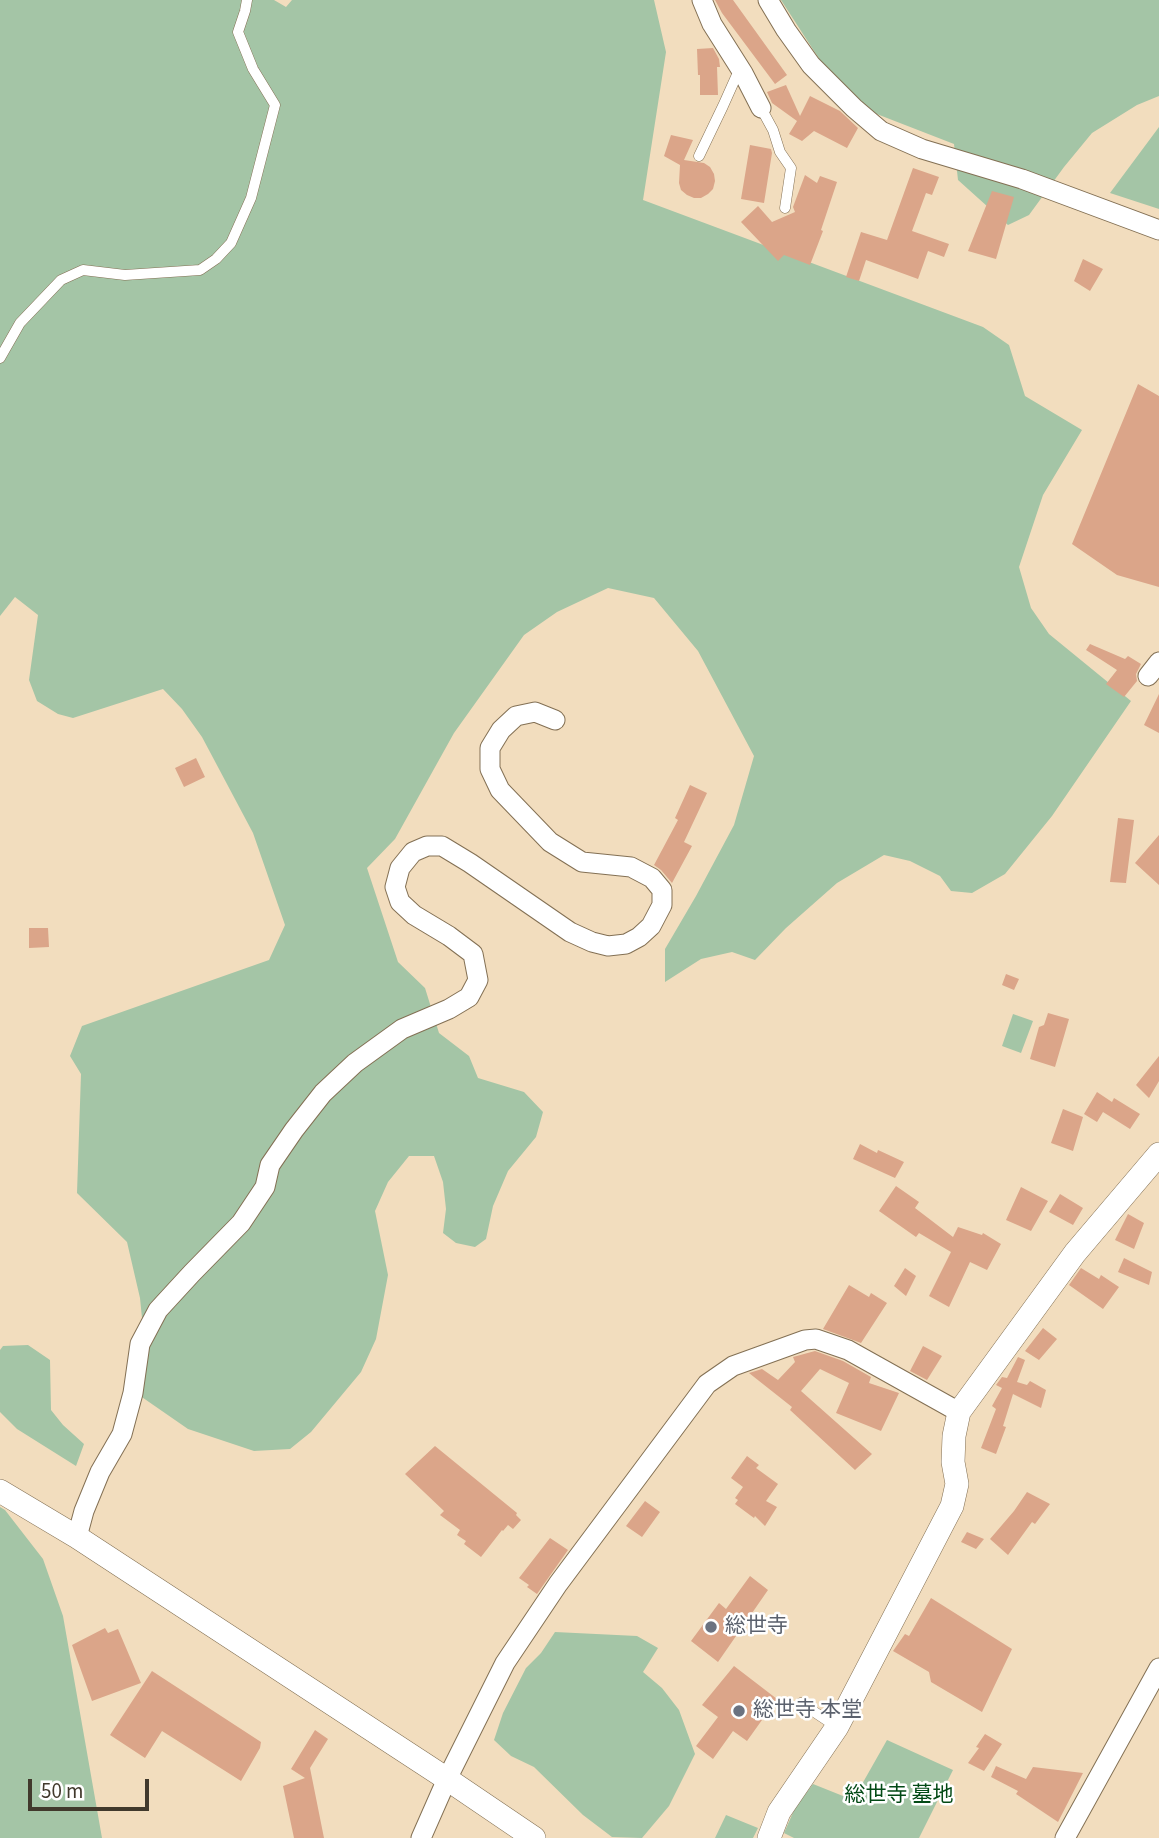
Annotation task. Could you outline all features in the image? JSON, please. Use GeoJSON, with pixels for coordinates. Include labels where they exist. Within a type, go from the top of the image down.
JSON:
{"type":"FeatureCollection","features":[{"type":"Feature","properties":{"kind":"street"},"geometry":{"type":"LineString","coordinates":[[702,0],[712,24],[761,108]]}},
{"type":"Feature","properties":{"kind":"street"},"geometry":{"type":"LineString","coordinates":[[768,0],[811,65],[881,131],[922,149],[1022,179],[1159,230]]}},
{"type":"Feature","properties":{"kind":"street"},"geometry":{"type":"LineString","coordinates":[[77,1537],[100,1472],[122,1434],[133,1393],[140,1344],[158,1310],[242,1223],[265,1187],[270,1165],[323,1093],[355,1063],[402,1029],[469,998],[478,980],[473,954],[414,915],[400,902],[395,887],[400,869],[413,852],[426,846],[442,846],[570,932],[592,943],[608,946],[626,944],[651,926],[662,905],[662,890],[652,878],[631,867],[583,862],[550,842],[500,790],[490,769],[490,748],[501,730],[516,716],[535,712],[555,720]]}},
{"type":"Feature","properties":{"kind":"street"},"geometry":{"type":"LineString","coordinates":[[769,1838],[779,1812],[837,1727],[952,1506],[957,1484],[953,1462],[954,1436],[960,1412],[1075,1254],[1159,1154]]}},
{"type":"Feature","properties":{"kind":"street"},"geometry":{"type":"LineString","coordinates":[[421,1838],[505,1663],[558,1584],[707,1384],[733,1366],[805,1340],[816,1339],[848,1350],[960,1412]]}},
{"type":"Feature","properties":{"kind":"street"},"geometry":{"type":"LineString","coordinates":[[0,1491],[77,1537],[534,1838]]}},
{"type":"Feature","properties":{"kind":"street"},"geometry":{"type":"LineString","coordinates":[[1065,1838],[1159,1668]]}},
{"type":"Feature","properties":{"kind":"lane"},"geometry":{"type":"LineString","coordinates":[[0,358],[20,323],[61,280],[83,270],[125,275],[200,270],[216,259],[231,243],[251,198],[275,105],[253,69],[238,32],[247,0]]}},
{"type":"Feature","properties":{"kind":"lane"},"geometry":{"type":"LineString","coordinates":[[699,156],[740,68]]}},
{"type":"Feature","properties":{"kind":"lane"},"geometry":{"type":"LineString","coordinates":[[761,108],[773,130],[780,152],[791,168],[785,208]]}},
{"type":"Feature","properties":{"kind":"lane"},"geometry":{"type":"LineString","coordinates":[[801,1703],[837,1727]]}},
{"type":"Feature","properties":{"kind":"green space"},"geometry":{"type":"Polygon","coordinates":[[[0,0],[274,0],[286,7],[292,0],[654,0],[666,52],[643,200],[983,327],[1009,345],[1025,396],[1082,430],[1043,495],[1019,567],[1031,608],[1049,634],[1131,701],[1052,816],[1005,874],[972,893],[951,891],[940,876],[910,861],[884,855],[837,883],[786,928],[755,960],[732,952],[701,959],[665,982],[665,949],[734,825],[754,756],[698,651],[654,598],[608,588],[557,612],[524,635],[454,733],[395,839],[367,868],[398,962],[425,988],[439,1033],[469,1056],[478,1078],[524,1092],[543,1112],[536,1137],[508,1171],[493,1206],[486,1239],[475,1247],[456,1243],[443,1233],[446,1209],[443,1182],[434,1156],[409,1156],[388,1182],[375,1211],[388,1275],[376,1339],[361,1372],[311,1432],[290,1449],[254,1451],[188,1429],[136,1393],[145,1348],[140,1298],[127,1242],[77,1193],[81,1074],[70,1056],[82,1026],[269,960],[285,925],[253,833],[202,737],[182,709],[163,689],[73,718],[58,714],[37,701],[29,680],[38,615],[15,597],[0,616],[0,0]]]}},
{"type":"Feature","properties":{"kind":"green space"},"geometry":{"type":"Polygon","coordinates":[[[781,0],[1159,0],[1159,96],[1137,105],[1092,133],[1029,215],[1008,225],[958,180],[954,144],[869,111],[825,68],[781,0]]]}},
{"type":"Feature","properties":{"kind":"green space"},"geometry":{"type":"Polygon","coordinates":[[[1159,127],[1159,209],[1110,193],[1159,127]]]}},
{"type":"Feature","properties":{"kind":"green space"},"geometry":{"type":"Polygon","coordinates":[[[1013,1014],[1033,1021],[1021,1053],[1002,1046],[1013,1014]]]}},
{"type":"Feature","properties":{"kind":"green space"},"geometry":{"type":"Polygon","coordinates":[[[28,1345],[50,1360],[51,1410],[84,1444],[76,1466],[17,1429],[0,1412],[0,1350],[3,1346],[28,1345]]]}},
{"type":"Feature","properties":{"kind":"green space"},"geometry":{"type":"Polygon","coordinates":[[[0,1507],[43,1559],[63,1616],[102,1838],[0,1838],[0,1507]]]}},
{"type":"Feature","properties":{"kind":"green space"},"geometry":{"type":"Polygon","coordinates":[[[555,1632],[637,1636],[658,1648],[643,1672],[662,1688],[679,1710],[695,1754],[669,1806],[642,1838],[612,1837],[583,1815],[534,1767],[511,1756],[494,1740],[503,1713],[526,1668],[541,1653],[555,1632]]]}},
{"type":"Feature","properties":{"kind":"green space","name":"総世寺 墓地"},"geometry":{"type":"Polygon","coordinates":[[[887,1740],[953,1770],[919,1838],[794,1838],[784,1833],[795,1808],[813,1784],[853,1800],[887,1740]]]}},
{"type":"Feature","properties":{"kind":"green space"},"geometry":{"type":"Polygon","coordinates":[[[726,1815],[758,1828],[753,1838],[715,1838],[726,1815]]]}},
{"type":"Feature","properties":{"kind":"building"},"geometry":{"type":"Polygon","coordinates":[[[715,0],[733,0],[787,75],[775,84],[715,0]]]}},
{"type":"Feature","properties":{"kind":"building"},"geometry":{"type":"Polygon","coordinates":[[[713,48],[720,67],[717,67],[718,95],[700,95],[697,49],[713,48]]]}},
{"type":"Feature","properties":{"kind":"building"},"geometry":{"type":"Polygon","coordinates":[[[786,85],[800,116],[810,96],[840,111],[858,128],[847,148],[814,131],[802,141],[789,134],[797,121],[772,103],[767,92],[786,85]]]}},
{"type":"Feature","properties":{"kind":"building"},"geometry":{"type":"Polygon","coordinates":[[[671,135],[693,140],[684,160],[704,163],[714,174],[713,189],[701,198],[694,198],[681,190],[680,165],[664,156],[671,135]]]}},
{"type":"Feature","properties":{"kind":"building"},"geometry":{"type":"Polygon","coordinates":[[[750,145],[771,149],[772,153],[764,203],[741,199],[750,145]]]}},
{"type":"Feature","properties":{"kind":"building"},"geometry":{"type":"Polygon","coordinates":[[[913,168],[939,177],[932,195],[926,193],[912,231],[949,244],[944,257],[928,251],[918,279],[866,260],[859,281],[846,277],[861,232],[887,240],[913,168]]]}},
{"type":"Feature","properties":{"kind":"building"},"geometry":{"type":"Polygon","coordinates":[[[805,175],[817,183],[820,176],[837,182],[821,230],[823,231],[810,265],[784,255],[778,261],[741,222],[758,206],[772,222],[795,212],[793,207],[805,175]]]}},
{"type":"Feature","properties":{"kind":"building"},"geometry":{"type":"Polygon","coordinates":[[[992,191],[1014,197],[996,259],[968,251],[992,191]]]}},
{"type":"Feature","properties":{"kind":"building"},"geometry":{"type":"Polygon","coordinates":[[[1083,259],[1103,269],[1090,291],[1074,281],[1083,259]]]}},
{"type":"Feature","properties":{"kind":"building"},"geometry":{"type":"Polygon","coordinates":[[[1138,384],[1159,396],[1159,587],[1117,575],[1072,544],[1138,384]]]}},
{"type":"Feature","properties":{"kind":"building"},"geometry":{"type":"Polygon","coordinates":[[[1090,644],[1125,659],[1128,656],[1141,664],[1136,674],[1137,681],[1124,697],[1106,684],[1117,670],[1086,650],[1090,644]]]}},
{"type":"Feature","properties":{"kind":"building"},"geometry":{"type":"Polygon","coordinates":[[[1159,694],[1159,733],[1144,725],[1159,694]]]}},
{"type":"Feature","properties":{"kind":"building"},"geometry":{"type":"Polygon","coordinates":[[[196,758],[205,777],[184,787],[175,768],[196,758]]]}},
{"type":"Feature","properties":{"kind":"building"},"geometry":{"type":"Polygon","coordinates":[[[690,785],[707,793],[684,842],[692,846],[672,883],[654,865],[678,820],[675,818],[690,785]]]}},
{"type":"Feature","properties":{"kind":"building"},"geometry":{"type":"Polygon","coordinates":[[[1118,818],[1134,820],[1126,883],[1110,882],[1118,818]]]}},
{"type":"Feature","properties":{"kind":"building"},"geometry":{"type":"Polygon","coordinates":[[[1159,835],[1159,885],[1135,863],[1159,835]]]}},
{"type":"Feature","properties":{"kind":"building"},"geometry":{"type":"Polygon","coordinates":[[[29,928],[48,928],[49,947],[29,948],[29,928]]]}},
{"type":"Feature","properties":{"kind":"building"},"geometry":{"type":"Polygon","coordinates":[[[1006,974],[1019,979],[1014,990],[1002,985],[1006,974]]]}},
{"type":"Feature","properties":{"kind":"building"},"geometry":{"type":"Polygon","coordinates":[[[1048,1013],[1069,1019],[1055,1067],[1030,1059],[1039,1027],[1044,1025],[1048,1013]]]}},
{"type":"Feature","properties":{"kind":"building"},"geometry":{"type":"Polygon","coordinates":[[[1159,1056],[1159,1081],[1149,1098],[1136,1085],[1159,1056]]]}},
{"type":"Feature","properties":{"kind":"building"},"geometry":{"type":"Polygon","coordinates":[[[1097,1092],[1112,1102],[1114,1098],[1140,1114],[1130,1129],[1103,1112],[1097,1122],[1084,1114],[1097,1092]]]}},
{"type":"Feature","properties":{"kind":"building"},"geometry":{"type":"Polygon","coordinates":[[[1063,1109],[1083,1117],[1073,1151],[1051,1143],[1063,1109]]]}},
{"type":"Feature","properties":{"kind":"building"},"geometry":{"type":"Polygon","coordinates":[[[860,1144],[904,1162],[895,1178],[853,1159],[860,1144]]]}},
{"type":"Feature","properties":{"kind":"building"},"geometry":{"type":"Polygon","coordinates":[[[896,1186],[919,1202],[915,1208],[953,1237],[958,1227],[982,1235],[983,1233],[1001,1244],[987,1270],[970,1262],[949,1307],[929,1296],[951,1252],[919,1233],[916,1237],[879,1211],[896,1186]]]}},
{"type":"Feature","properties":{"kind":"building"},"geometry":{"type":"Polygon","coordinates":[[[1021,1187],[1048,1201],[1031,1231],[1006,1220],[1021,1187]]]}},
{"type":"Feature","properties":{"kind":"building"},"geometry":{"type":"Polygon","coordinates":[[[1060,1194],[1083,1208],[1073,1225],[1049,1212],[1060,1194]]]}},
{"type":"Feature","properties":{"kind":"building"},"geometry":{"type":"Polygon","coordinates":[[[1128,1214],[1144,1223],[1134,1249],[1115,1240],[1128,1214]]]}},
{"type":"Feature","properties":{"kind":"building"},"geometry":{"type":"Polygon","coordinates":[[[1124,1258],[1152,1272],[1149,1285],[1118,1272],[1124,1258]]]}},
{"type":"Feature","properties":{"kind":"building"},"geometry":{"type":"Polygon","coordinates":[[[905,1268],[916,1276],[906,1296],[894,1286],[905,1268]]]}},
{"type":"Feature","properties":{"kind":"building"},"geometry":{"type":"Polygon","coordinates":[[[1081,1268],[1099,1279],[1101,1275],[1119,1287],[1103,1309],[1069,1285],[1081,1268]]]}},
{"type":"Feature","properties":{"kind":"building"},"geometry":{"type":"Polygon","coordinates":[[[849,1285],[869,1297],[871,1293],[887,1303],[861,1343],[823,1329],[849,1285]]]}},
{"type":"Feature","properties":{"kind":"building"},"geometry":{"type":"Polygon","coordinates":[[[1043,1328],[1057,1339],[1039,1360],[1025,1351],[1043,1328]]]}},
{"type":"Feature","properties":{"kind":"building"},"geometry":{"type":"Polygon","coordinates":[[[923,1346],[942,1356],[927,1380],[910,1371],[923,1346]]]}},
{"type":"Feature","properties":{"kind":"building"},"geometry":{"type":"Polygon","coordinates":[[[815,1351],[843,1361],[871,1377],[869,1383],[899,1393],[881,1431],[836,1413],[849,1383],[820,1369],[801,1391],[872,1454],[855,1470],[790,1410],[792,1407],[749,1373],[762,1369],[778,1380],[795,1362],[793,1357],[815,1351]]]}},
{"type":"Feature","properties":{"kind":"building"},"geometry":{"type":"Polygon","coordinates":[[[1018,1357],[1025,1360],[1017,1382],[1027,1385],[1030,1381],[1046,1390],[1041,1408],[1013,1394],[1003,1426],[1006,1427],[996,1454],[981,1448],[996,1409],[992,1406],[1002,1388],[996,1385],[1002,1377],[1007,1378],[1018,1357]]]}},
{"type":"Feature","properties":{"kind":"building"},"geometry":{"type":"Polygon","coordinates":[[[435,1446],[517,1513],[521,1520],[513,1529],[508,1525],[502,1530],[481,1557],[457,1535],[460,1530],[440,1515],[444,1511],[405,1474],[435,1446]]]}},
{"type":"Feature","properties":{"kind":"building"},"geometry":{"type":"Polygon","coordinates":[[[747,1456],[759,1465],[756,1468],[778,1484],[766,1501],[777,1507],[765,1526],[755,1516],[754,1518],[735,1504],[738,1500],[735,1498],[743,1487],[731,1478],[747,1456]]]}},
{"type":"Feature","properties":{"kind":"building"},"geometry":{"type":"Polygon","coordinates":[[[1027,1492],[1050,1504],[1035,1524],[1032,1522],[1008,1555],[990,1539],[1027,1492]]]}},
{"type":"Feature","properties":{"kind":"building"},"geometry":{"type":"Polygon","coordinates":[[[645,1501],[660,1512],[642,1537],[626,1526],[645,1501]]]}},
{"type":"Feature","properties":{"kind":"building"},"geometry":{"type":"Polygon","coordinates":[[[967,1532],[984,1539],[976,1549],[961,1542],[967,1532]]]}},
{"type":"Feature","properties":{"kind":"building"},"geometry":{"type":"Polygon","coordinates":[[[550,1538],[568,1550],[537,1594],[519,1578],[550,1538]]]}},
{"type":"Feature","properties":{"kind":"building"},"geometry":{"type":"Polygon","coordinates":[[[750,1576],[768,1590],[718,1662],[691,1641],[719,1603],[726,1609],[750,1576]]]}},
{"type":"Feature","properties":{"kind":"building"},"geometry":{"type":"Polygon","coordinates":[[[931,1598],[1012,1649],[982,1712],[931,1682],[929,1672],[893,1651],[905,1634],[909,1636],[931,1598]]]}},
{"type":"Feature","properties":{"kind":"building"},"geometry":{"type":"Polygon","coordinates":[[[105,1628],[108,1633],[118,1629],[141,1683],[92,1701],[72,1645],[105,1628]]]}},
{"type":"Feature","properties":{"kind":"building","name":"総世寺 本堂"},"geometry":{"type":"Polygon","coordinates":[[[734,1666],[777,1699],[747,1741],[733,1731],[713,1759],[696,1746],[718,1717],[702,1705],[734,1666]]]}},
{"type":"Feature","properties":{"kind":"building"},"geometry":{"type":"Polygon","coordinates":[[[152,1671],[261,1742],[241,1781],[162,1731],[145,1758],[110,1735],[152,1671]]]}},
{"type":"Feature","properties":{"kind":"building"},"geometry":{"type":"Polygon","coordinates":[[[315,1730],[328,1739],[310,1768],[324,1838],[294,1838],[283,1786],[305,1778],[291,1769],[315,1730]]]}},
{"type":"Feature","properties":{"kind":"building"},"geometry":{"type":"Polygon","coordinates":[[[985,1734],[1002,1744],[984,1771],[968,1763],[985,1734]]]}},
{"type":"Feature","properties":{"kind":"building"},"geometry":{"type":"Polygon","coordinates":[[[996,1766],[1026,1779],[1033,1767],[1083,1773],[1058,1822],[1016,1794],[1018,1791],[991,1777],[996,1766]]]}},
{"type":"Feature","properties":{"kind":"place","name":"総世寺"},"geometry":{"type":"Point","coordinates":[711,1627]}},
{"type":"Feature","properties":{"kind":"place","name":"総世寺 本堂"},"geometry":{"type":"Point","coordinates":[739,1711]}}]}
